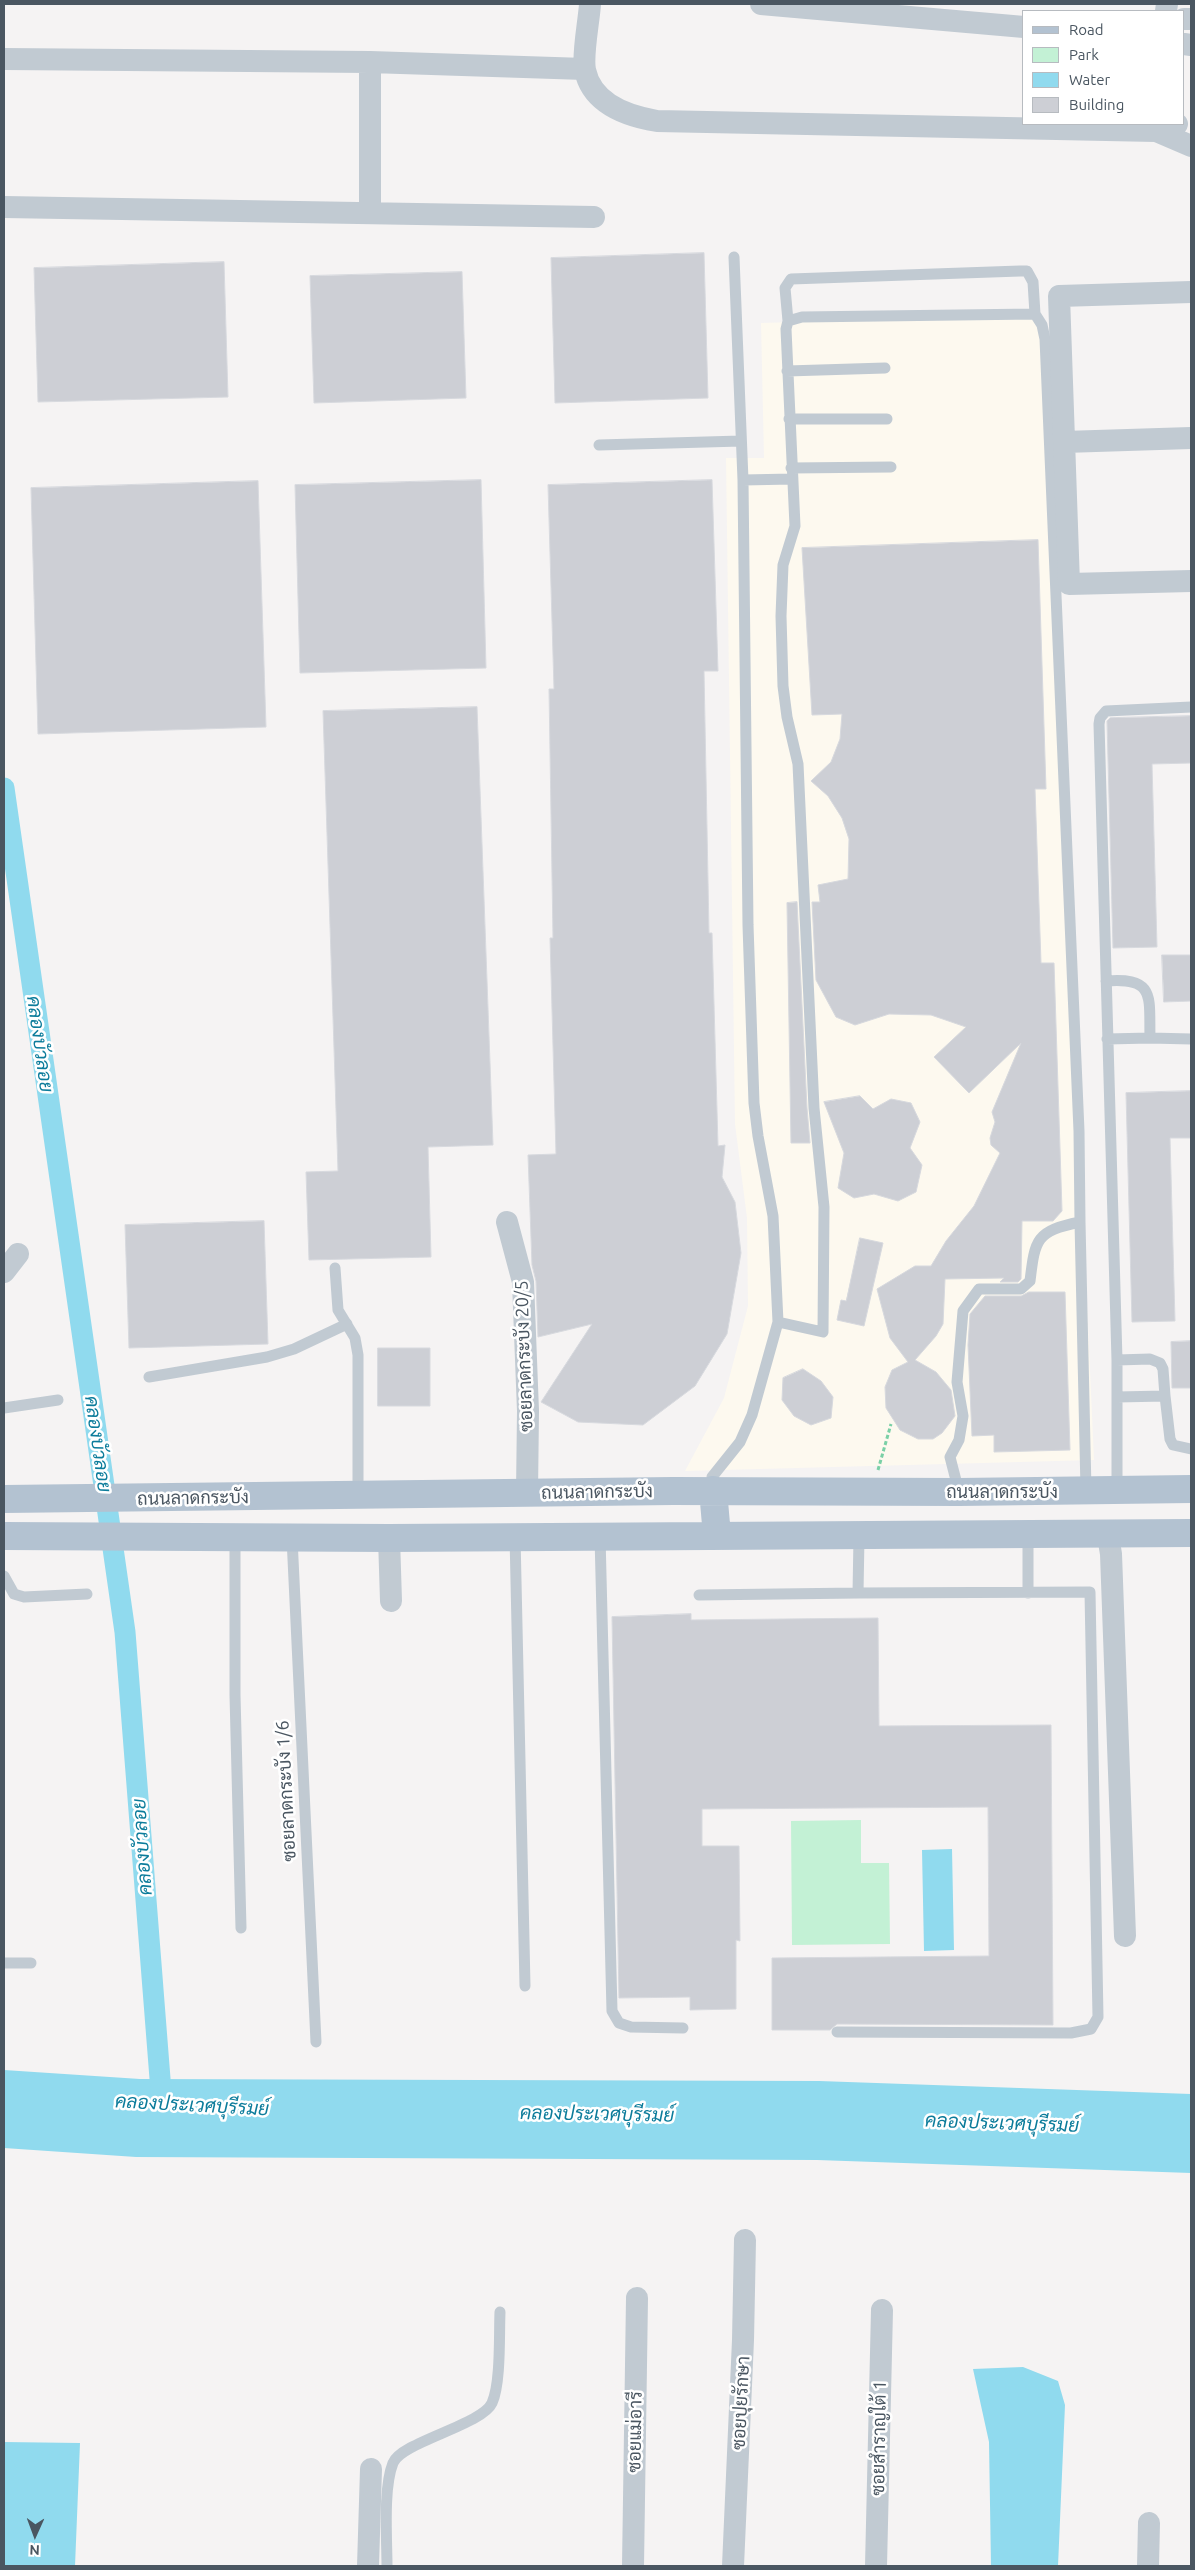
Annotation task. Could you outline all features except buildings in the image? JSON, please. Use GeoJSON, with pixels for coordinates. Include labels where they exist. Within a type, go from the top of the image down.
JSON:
{"type":"FeatureCollection","features":[{"type":"Feature","properties":{"kind":"main road","name":"ถนนลาดกระบัง"},"geometry":{"type":"LineString","coordinates":[[4,1499],[713,1490],[958,1492],[1191,1489]]}},
{"type":"Feature","properties":{"kind":"main road"},"geometry":{"type":"LineString","coordinates":[[713,1490],[717,1536]]}},
{"type":"Feature","properties":{"kind":"main road"},"geometry":{"type":"LineString","coordinates":[[9,1536],[196,1538],[515,1536],[859,1537],[1108,1536],[1191,1533]]}},
{"type":"Feature","properties":{"kind":"street"},"geometry":{"type":"LineString","coordinates":[[590,4],[585,69],[589,83],[600,98],[617,109],[638,118],[657,121],[1166,127],[1191,146]]}},
{"type":"Feature","properties":{"kind":"street"},"geometry":{"type":"LineString","coordinates":[[761,4],[1022,27]]}},
{"type":"Feature","properties":{"kind":"street"},"geometry":{"type":"LineString","coordinates":[[4,59],[370,62],[585,69]]}},
{"type":"Feature","properties":{"kind":"street"},"geometry":{"type":"LineString","coordinates":[[370,62],[370,213]]}},
{"type":"Feature","properties":{"kind":"street"},"geometry":{"type":"LineString","coordinates":[[4,207],[594,217]]}},
{"type":"Feature","properties":{"kind":"street"},"geometry":{"type":"LineString","coordinates":[[1191,292],[1059,296],[1069,584],[1191,581]]}},
{"type":"Feature","properties":{"kind":"street"},"geometry":{"type":"LineString","coordinates":[[1064,442],[1191,438]]}},
{"type":"Feature","properties":{"kind":"street","name":"ซอยลาดกระบัง 20/5"},"geometry":{"type":"LineString","coordinates":[[506,1222],[523,1282],[528,1411],[527,1493]]}},
{"type":"Feature","properties":{"kind":"street"},"geometry":{"type":"LineString","coordinates":[[4,1272],[18,1254]]}},
{"type":"Feature","properties":{"kind":"street"},"geometry":{"type":"LineString","coordinates":[[1108,1536],[1111,1554],[1125,1936]]}},
{"type":"Feature","properties":{"kind":"street"},"geometry":{"type":"LineString","coordinates":[[389,1538],[391,1601]]}},
{"type":"Feature","properties":{"kind":"street","name":"ซอยปุยรักษา"},"geometry":{"type":"LineString","coordinates":[[733,2566],[743,2340],[745,2240]]}},
{"type":"Feature","properties":{"kind":"street","name":"ซอยแม่อารี"},"geometry":{"type":"LineString","coordinates":[[633,2566],[637,2298]]}},
{"type":"Feature","properties":{"kind":"street","name":"ซอยสำราญใต้ 1"},"geometry":{"type":"LineString","coordinates":[[876,2566],[882,2310]]}},
{"type":"Feature","properties":{"kind":"street"},"geometry":{"type":"LineString","coordinates":[[368,2566],[371,2469]]}},
{"type":"Feature","properties":{"kind":"street"},"geometry":{"type":"LineString","coordinates":[[1148,2566],[1149,2523]]}},
{"type":"Feature","properties":{"kind":"lane"},"geometry":{"type":"LineString","coordinates":[[713,1490],[712,1478],[740,1442],[752,1415],[778,1322],[773,1216],[758,1136],[754,1103],[748,915],[743,480],[734,256]]}},
{"type":"Feature","properties":{"kind":"lane"},"geometry":{"type":"LineString","coordinates":[[778,1322],[823,1332],[824,1207],[814,1108],[798,764],[787,717],[782,676],[781,584],[783,565],[795,526],[791,474],[786,328],[788,322],[785,288],[791,279],[1027,271],[1033,282],[1035,314],[1042,325],[1045,339],[1079,1131],[1086,1491]]}},
{"type":"Feature","properties":{"kind":"lane"},"geometry":{"type":"LineString","coordinates":[[788,322],[802,317],[1035,314]]}},
{"type":"Feature","properties":{"kind":"lane"},"geometry":{"type":"LineString","coordinates":[[787,371],[885,368]]}},
{"type":"Feature","properties":{"kind":"lane"},"geometry":{"type":"LineString","coordinates":[[789,419],[887,418]]}},
{"type":"Feature","properties":{"kind":"lane"},"geometry":{"type":"LineString","coordinates":[[599,445],[741,440]]}},
{"type":"Feature","properties":{"kind":"lane"},"geometry":{"type":"LineString","coordinates":[[743,480],[791,474],[891,467]]}},
{"type":"Feature","properties":{"kind":"lane"},"geometry":{"type":"LineString","coordinates":[[1117,1491],[1117,1360],[1100,718],[1106,711],[1191,707]]}},
{"type":"Feature","properties":{"kind":"lane"},"geometry":{"type":"LineString","coordinates":[[1106,981],[1136,981],[1143,986],[1147,996],[1150,1038]]}},
{"type":"Feature","properties":{"kind":"lane"},"geometry":{"type":"LineString","coordinates":[[1107,1039],[1191,1038]]}},
{"type":"Feature","properties":{"kind":"lane"},"geometry":{"type":"LineString","coordinates":[[958,1492],[950,1457],[959,1440],[962,1416],[958,1382],[963,1311],[979,1289],[1021,1289],[1030,1281],[1034,1247],[1042,1236],[1065,1225],[1080,1222]]}},
{"type":"Feature","properties":{"kind":"lane"},"geometry":{"type":"LineString","coordinates":[[335,1268],[337,1304],[355,1338],[358,1355],[358,1494]]}},
{"type":"Feature","properties":{"kind":"lane"},"geometry":{"type":"LineString","coordinates":[[150,1377],[268,1357],[294,1349],[347,1324]]}},
{"type":"Feature","properties":{"kind":"lane"},"geometry":{"type":"LineString","coordinates":[[1117,1360],[1150,1359],[1160,1363],[1163,1369],[1170,1439],[1173,1445],[1191,1449]]}},
{"type":"Feature","properties":{"kind":"lane"},"geometry":{"type":"LineString","coordinates":[[1117,1397],[1165,1396]]}},
{"type":"Feature","properties":{"kind":"lane"},"geometry":{"type":"LineString","coordinates":[[4,1408],[58,1400]]}},
{"type":"Feature","properties":{"kind":"lane"},"geometry":{"type":"LineString","coordinates":[[515,1536],[525,1986]]}},
{"type":"Feature","properties":{"kind":"lane"},"geometry":{"type":"LineString","coordinates":[[600,1536],[612,2011],[620,2023],[631,2027],[683,2028]]}},
{"type":"Feature","properties":{"kind":"lane"},"geometry":{"type":"LineString","coordinates":[[1028,1536],[1028,1593]]}},
{"type":"Feature","properties":{"kind":"lane"},"geometry":{"type":"LineString","coordinates":[[235,1537],[235,1686],[241,1928]]}},
{"type":"Feature","properties":{"kind":"lane"},"geometry":{"type":"LineString","coordinates":[[858,1593],[859,1537]]}},
{"type":"Feature","properties":{"kind":"lane","name":"ซอยลาดกระบัง 1/6"},"geometry":{"type":"LineString","coordinates":[[292,1538],[316,2042]]}},
{"type":"Feature","properties":{"kind":"lane"},"geometry":{"type":"LineString","coordinates":[[4,1576],[14,1594],[24,1597],[88,1594]]}},
{"type":"Feature","properties":{"kind":"lane"},"geometry":{"type":"LineString","coordinates":[[699,1595],[1090,1592],[1098,2018],[1091,2029],[1071,2034],[837,2032]]}},
{"type":"Feature","properties":{"kind":"lane"},"geometry":{"type":"LineString","coordinates":[[4,1963],[30,1963]]}},
{"type":"Feature","properties":{"kind":"lane"},"geometry":{"type":"LineString","coordinates":[[387,2566],[389,2480],[393,2462],[406,2450],[479,2414],[492,2405],[496,2391],[500,2312]]}},
{"type":"Feature","properties":{"kind":"path"},"geometry":{"type":"LineString","coordinates":[[877,1473],[891,1424]]}},
{"type":"Feature","properties":{"kind":"shaded area"},"geometry":{"type":"Polygon","coordinates":[[[1039,315],[1043,317],[1094,1460],[685,1471],[724,1398],[748,1306],[747,1218],[735,1124],[726,458],[764,458],[761,323],[1039,315]]]}},
{"type":"Feature","properties":{"kind":"green space"},"geometry":{"type":"Polygon","coordinates":[[[861,1820],[861,1863],[889,1863],[890,1944],[792,1945],[791,1821],[861,1820]]]}},
{"type":"Feature","properties":{"kind":"water"},"geometry":{"type":"Polygon","coordinates":[[[952,1849],[954,1950],[924,1951],[922,1850],[952,1849]]]}},
{"type":"Feature","properties":{"kind":"water","name":"คลองประเวศบุรีรมย์"},"geometry":{"type":"Polygon","coordinates":[[[4,2070],[140,2079],[819,2081],[1191,2094],[1191,2173],[817,2160],[136,2157],[4,2148],[4,2070]]]}},
{"type":"Feature","properties":{"kind":"water"},"geometry":{"type":"Polygon","coordinates":[[[1023,2367],[1058,2381],[1065,2405],[1058,2566],[991,2566],[989,2442],[973,2369],[1023,2367]]]}},
{"type":"Feature","properties":{"kind":"water"},"geometry":{"type":"Polygon","coordinates":[[[4,2442],[80,2443],[75,2566],[4,2566],[4,2442]]]}},
{"type":"Feature","properties":{"kind":"waterway","name":"คลองบัวลอย"},"geometry":{"type":"LineString","coordinates":[[4,788],[125,1632],[162,2104]]}}]}
